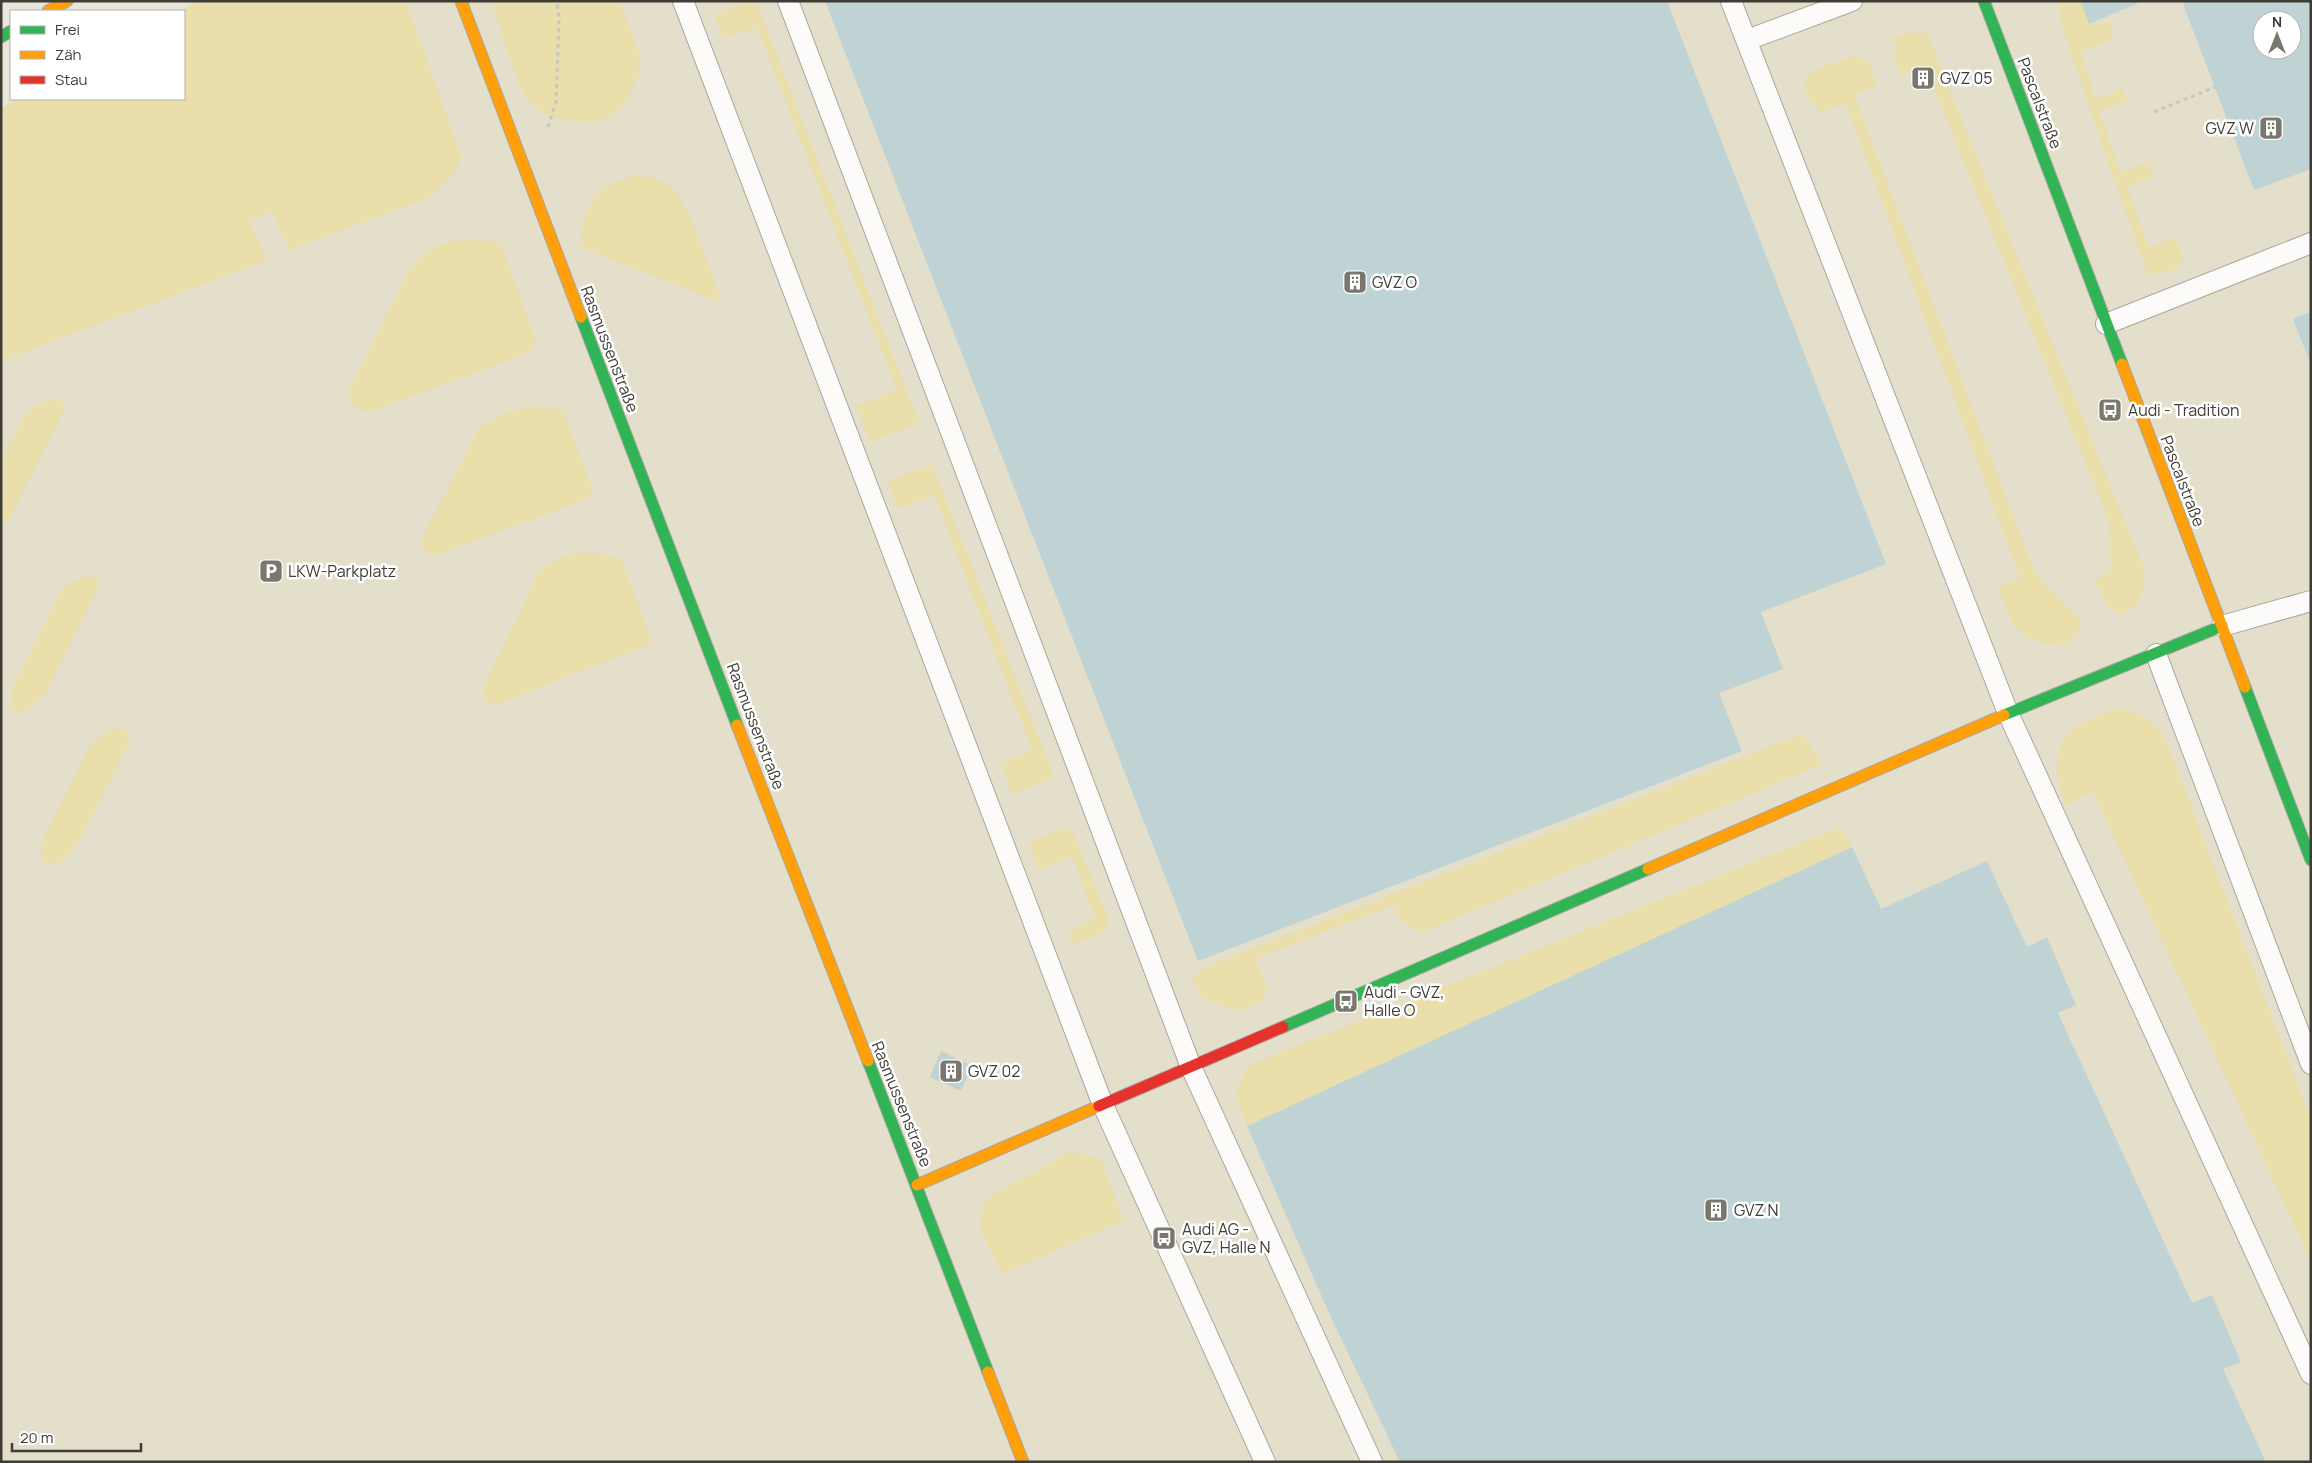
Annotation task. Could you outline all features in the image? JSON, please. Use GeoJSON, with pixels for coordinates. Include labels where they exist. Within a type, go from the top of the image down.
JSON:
{"type":"FeatureCollection","features":[{"type":"Feature","properties":{"kind":"street"},"geometry":{"type":"LineString","coordinates":[[50,10],[67,1]]}},
{"type":"Feature","properties":{"kind":"street","name":"Rasmussenstraße"},"geometry":{"type":"LineString","coordinates":[[461,1],[650,500],[1023,1462]]}},
{"type":"Feature","properties":{"kind":"street","name":"Pascalstraße"},"geometry":{"type":"LineString","coordinates":[[1984,1],[2311,860]]}},
{"type":"Feature","properties":{"kind":"street"},"geometry":{"type":"LineString","coordinates":[[917,1185],[2008,713],[2222,626]]}},
{"type":"Feature","properties":{"kind":"lane"},"geometry":{"type":"LineString","coordinates":[[683,1],[1103,1105],[1265,1462]]}},
{"type":"Feature","properties":{"kind":"lane"},"geometry":{"type":"LineString","coordinates":[[788,1],[1191,1067],[1372,1462]]}},
{"type":"Feature","properties":{"kind":"lane"},"geometry":{"type":"LineString","coordinates":[[1731,1],[2008,713],[2311,1374]]}},
{"type":"Feature","properties":{"kind":"lane"},"geometry":{"type":"LineString","coordinates":[[1746,40],[1852,1]]}},
{"type":"Feature","properties":{"kind":"lane"},"geometry":{"type":"LineString","coordinates":[[2106,324],[2311,243]]}},
{"type":"Feature","properties":{"kind":"lane"},"geometry":{"type":"LineString","coordinates":[[2222,626],[2311,602]]}},
{"type":"Feature","properties":{"kind":"lane"},"geometry":{"type":"LineString","coordinates":[[2156,654],[2311,1064]]}},
{"type":"Feature","properties":{"kind":"path"},"geometry":{"type":"LineString","coordinates":[[546,134],[556,102],[560,21],[557,1]]}},
{"type":"Feature","properties":{"kind":"path"},"geometry":{"type":"LineString","coordinates":[[2154,112],[2216,87]]}},
{"type":"Feature","properties":{"kind":"shaded area"},"geometry":{"type":"Polygon","coordinates":[[[199,1],[406,1],[462,159],[452,176],[428,198],[289,250],[272,211],[249,220],[267,260],[1,361],[1,108],[16,100],[185,100],[185,10],[182,10],[199,1]]]}},
{"type":"Feature","properties":{"kind":"shaded area"},"geometry":{"type":"Polygon","coordinates":[[[211,1],[2311,1],[2311,1462],[1,1462],[1,114],[185,100],[211,1]]]}},
{"type":"Feature","properties":{"kind":"shaded area"},"geometry":{"type":"Polygon","coordinates":[[[492,1],[619,1],[640,58],[635,83],[624,103],[614,113],[605,118],[584,122],[550,116],[532,104],[519,84],[492,1]]]}},
{"type":"Feature","properties":{"kind":"shaded area"},"geometry":{"type":"Polygon","coordinates":[[[749,1],[756,1],[919,423],[870,442],[856,406],[897,390],[757,27],[723,39],[714,15],[749,1]]]}},
{"type":"Feature","properties":{"kind":"shaded area"},"geometry":{"type":"Polygon","coordinates":[[[2057,1],[2087,1],[2094,24],[2112,24],[2113,33],[2107,42],[2080,52],[2095,98],[2122,89],[2127,101],[2099,111],[2120,172],[2149,162],[2154,176],[2127,187],[2149,247],[2176,237],[2183,260],[2176,269],[2152,275],[2145,268],[2064,33],[2057,1]]]}},
{"type":"Feature","properties":{"kind":"shaded area"},"geometry":{"type":"Polygon","coordinates":[[[1913,32],[1927,34],[2145,571],[2143,592],[2138,602],[2121,616],[2108,605],[2095,581],[2111,570],[2109,521],[1925,66],[1901,75],[1895,61],[1896,37],[1913,32]]]}},
{"type":"Feature","properties":{"kind":"shaded area"},"geometry":{"type":"Polygon","coordinates":[[[1855,56],[1868,61],[1877,85],[1854,95],[2035,573],[2083,623],[2078,633],[2063,646],[2047,644],[2026,636],[2019,630],[2008,613],[1997,587],[2020,578],[1846,104],[1821,112],[1810,99],[1805,89],[1806,80],[1820,68],[1855,56]]]}},
{"type":"Feature","properties":{"kind":"shaded area"},"geometry":{"type":"Polygon","coordinates":[[[633,176],[660,180],[677,193],[692,222],[722,303],[582,248],[583,222],[589,206],[607,186],[633,176]]]}},
{"type":"Feature","properties":{"kind":"shaded area"},"geometry":{"type":"Polygon","coordinates":[[[460,240],[497,241],[503,248],[536,342],[531,350],[521,356],[372,411],[360,411],[350,402],[350,389],[408,272],[420,258],[431,250],[443,244],[460,240]]]}},
{"type":"Feature","properties":{"kind":"shaded area"},"geometry":{"type":"Polygon","coordinates":[[[52,399],[59,400],[63,404],[63,413],[10,517],[1,527],[1,462],[24,417],[34,407],[52,399]]]}},
{"type":"Feature","properties":{"kind":"shaded area"},"geometry":{"type":"Polygon","coordinates":[[[528,407],[547,407],[564,412],[593,492],[588,499],[435,555],[427,554],[422,548],[423,536],[479,429],[502,415],[528,407]]]}},
{"type":"Feature","properties":{"kind":"shaded area"},"geometry":{"type":"Polygon","coordinates":[[[932,464],[1054,777],[1012,794],[1001,763],[1032,750],[934,495],[898,509],[887,481],[932,464]]]}},
{"type":"Feature","properties":{"kind":"shaded area"},"geometry":{"type":"Polygon","coordinates":[[[581,553],[599,554],[621,559],[653,643],[497,704],[487,702],[482,695],[484,687],[536,577],[556,560],[581,553]]]}},
{"type":"Feature","properties":{"kind":"shaded area"},"geometry":{"type":"Polygon","coordinates":[[[87,575],[99,581],[98,589],[46,693],[26,711],[14,711],[10,708],[13,686],[59,594],[69,584],[87,575]]]}},
{"type":"Feature","properties":{"kind":"shaded area"},"geometry":{"type":"Polygon","coordinates":[[[2112,710],[2134,712],[2151,722],[2163,733],[2311,1119],[2311,1261],[2093,792],[2065,805],[2058,772],[2060,750],[2064,740],[2080,725],[2112,710]]]}},
{"type":"Feature","properties":{"kind":"shaded area"},"geometry":{"type":"Polygon","coordinates":[[[118,727],[129,733],[129,742],[77,845],[57,864],[41,861],[43,838],[91,745],[109,730],[118,727]]]}},
{"type":"Feature","properties":{"kind":"shaded area"},"geometry":{"type":"Polygon","coordinates":[[[1802,734],[1823,764],[1422,932],[1401,922],[1393,905],[1256,959],[1267,988],[1261,1002],[1236,1011],[1204,999],[1190,978],[1215,963],[1802,734]]]}},
{"type":"Feature","properties":{"kind":"shaded area"},"geometry":{"type":"Polygon","coordinates":[[[1841,827],[1852,847],[1247,1126],[1236,1094],[1247,1066],[1841,827]]]}},
{"type":"Feature","properties":{"kind":"shaded area"},"geometry":{"type":"Polygon","coordinates":[[[1063,828],[1073,832],[1109,922],[1105,932],[1074,944],[1068,932],[1095,918],[1072,856],[1038,871],[1029,842],[1063,828]]]}},
{"type":"Feature","properties":{"kind":"shaded area"},"geometry":{"type":"Polygon","coordinates":[[[1070,1152],[1100,1158],[1124,1220],[1002,1274],[979,1226],[986,1199],[1070,1152]]]}},
{"type":"Feature","properties":{"kind":"building","name":"GVZ O"},"geometry":{"type":"Polygon","coordinates":[[[825,1],[1667,1],[1886,564],[1761,612],[1783,669],[1719,693],[1742,751],[1198,961],[825,1]]]}},
{"type":"Feature","properties":{"kind":"building"},"geometry":{"type":"Polygon","coordinates":[[[2081,1],[2143,1],[2089,24],[2081,1]]]}},
{"type":"Feature","properties":{"kind":"building","name":"GVZ W"},"geometry":{"type":"Polygon","coordinates":[[[2190,1],[2311,1],[2311,169],[2254,190],[2183,4],[2190,1]]]}},
{"type":"Feature","properties":{"kind":"building","name":"GVZ 05"},"geometry":{"type":"Polygon","coordinates":[[[1920,68],[1932,69],[1924,91],[1913,86],[1920,68]]]}},
{"type":"Feature","properties":{"kind":"building"},"geometry":{"type":"Polygon","coordinates":[[[2311,312],[2311,365],[2293,319],[2311,312]]]}},
{"type":"Feature","properties":{"kind":"building","name":"GVZ N"},"geometry":{"type":"Polygon","coordinates":[[[1852,847],[1881,909],[1987,861],[2027,947],[2047,937],[2076,1005],[2058,1013],[2192,1303],[2212,1295],[2241,1362],[2223,1369],[2266,1462],[1400,1462],[1328,1311],[1247,1126],[1852,847]]]}},
{"type":"Feature","properties":{"kind":"building","name":"GVZ 02"},"geometry":{"type":"Polygon","coordinates":[[[941,1051],[972,1066],[961,1091],[930,1077],[941,1051]]]}},
{"type":"Feature","properties":{"kind":"traffic: fast"},"geometry":{"type":"LineString","coordinates":[[1984,1],[2122,364]]}},
{"type":"Feature","properties":{"kind":"traffic: fast"},"geometry":{"type":"LineString","coordinates":[[1,37],[10,32]]}},
{"type":"Feature","properties":{"kind":"traffic: fast"},"geometry":{"type":"LineString","coordinates":[[581,317],[737,725]]}},
{"type":"Feature","properties":{"kind":"traffic: fast"},"geometry":{"type":"LineString","coordinates":[[2004,715],[2222,626]]}},
{"type":"Feature","properties":{"kind":"traffic: fast"},"geometry":{"type":"LineString","coordinates":[[2245,687],[2311,860]]}},
{"type":"Feature","properties":{"kind":"traffic: fast"},"geometry":{"type":"LineString","coordinates":[[1283,1027],[1648,869]]}},
{"type":"Feature","properties":{"kind":"traffic: fast"},"geometry":{"type":"LineString","coordinates":[[868,1061],[988,1372]]}},
{"type":"Feature","properties":{"kind":"traffic: slow"},"geometry":{"type":"LineString","coordinates":[[50,10],[67,1]]}},
{"type":"Feature","properties":{"kind":"traffic: slow"},"geometry":{"type":"LineString","coordinates":[[461,1],[581,317]]}},
{"type":"Feature","properties":{"kind":"traffic: slow"},"geometry":{"type":"LineString","coordinates":[[2122,364],[2245,687]]}},
{"type":"Feature","properties":{"kind":"traffic: slow"},"geometry":{"type":"LineString","coordinates":[[1648,869],[2004,715]]}},
{"type":"Feature","properties":{"kind":"traffic: slow"},"geometry":{"type":"LineString","coordinates":[[737,725],[868,1061]]}},
{"type":"Feature","properties":{"kind":"traffic: slow"},"geometry":{"type":"LineString","coordinates":[[917,1185],[1099,1106]]}},
{"type":"Feature","properties":{"kind":"traffic: slow"},"geometry":{"type":"LineString","coordinates":[[988,1372],[1023,1462]]}},
{"type":"Feature","properties":{"kind":"traffic: jam"},"geometry":{"type":"LineString","coordinates":[[1099,1106],[1283,1027]]}},
{"type":"Feature","properties":{"kind":"place","name":"GVZ 05"},"geometry":{"type":"Point","coordinates":[1923,78]}},
{"type":"Feature","properties":{"kind":"place","name":"GVZ W"},"geometry":{"type":"Point","coordinates":[2271,128]}},
{"type":"Feature","properties":{"kind":"place","name":"GVZ O"},"geometry":{"type":"Point","coordinates":[1355,282]}},
{"type":"Feature","properties":{"kind":"place","name":"Audi - Tradition"},"geometry":{"type":"Point","coordinates":[2110,410]}},
{"type":"Feature","properties":{"kind":"place","name":"LKW-Parkplatz"},"geometry":{"type":"Point","coordinates":[271,571]}},
{"type":"Feature","properties":{"kind":"place","name":"Audi - GVZ, Halle O"},"geometry":{"type":"Point","coordinates":[1346,1001]}},
{"type":"Feature","properties":{"kind":"place","name":"GVZ 02"},"geometry":{"type":"Point","coordinates":[951,1071]}},
{"type":"Feature","properties":{"kind":"place","name":"GVZ N"},"geometry":{"type":"Point","coordinates":[1716,1210]}},
{"type":"Feature","properties":{"kind":"place","name":"Audi AG - GVZ, Halle N"},"geometry":{"type":"Point","coordinates":[1164,1238]}}]}
